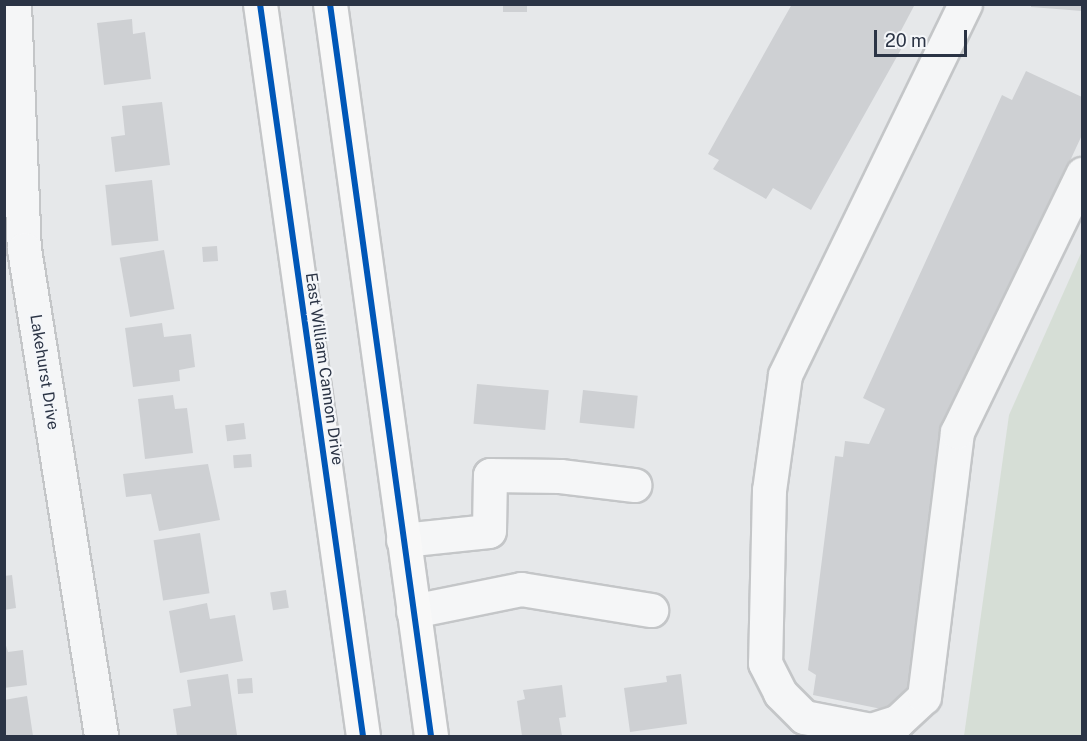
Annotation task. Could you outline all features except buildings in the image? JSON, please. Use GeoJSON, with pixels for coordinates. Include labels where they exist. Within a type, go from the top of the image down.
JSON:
{"type":"FeatureCollection","features":[{"type":"Feature","properties":{"kind":"main road","name":"East William Cannon Drive"},"geometry":{"type":"LineString","coordinates":[[260,4],[363,736]]}},
{"type":"Feature","properties":{"kind":"main road"},"geometry":{"type":"LineString","coordinates":[[330,4],[431,736]]}},
{"type":"Feature","properties":{"kind":"street","name":"Lakehurst Drive"},"geometry":{"type":"LineString","coordinates":[[14,4],[24,249],[101,736]]}},
{"type":"Feature","properties":{"kind":"street"},"geometry":{"type":"LineString","coordinates":[[965,4],[785,375],[769,490],[765,663],[780,693],[804,717],[871,730],[898,721],[924,697],[957,432],[1083,174]]}},
{"type":"Feature","properties":{"kind":"street"},"geometry":{"type":"LineString","coordinates":[[404,540],[489,531],[490,475],[560,476],[634,485]]}},
{"type":"Feature","properties":{"kind":"street"},"geometry":{"type":"LineString","coordinates":[[413,611],[521,589],[651,610]]}},
{"type":"Feature","properties":{"kind":"shaded area"},"geometry":{"type":"Polygon","coordinates":[[[1082,251],[1082,736],[964,736],[1009,415],[1082,251]]]}},
{"type":"Feature","properties":{"kind":"cycle path"},"geometry":{"type":"LineString","coordinates":[[260,4],[363,736]]}},
{"type":"Feature","properties":{"kind":"cycle path"},"geometry":{"type":"LineString","coordinates":[[330,4],[431,736]]}}]}
